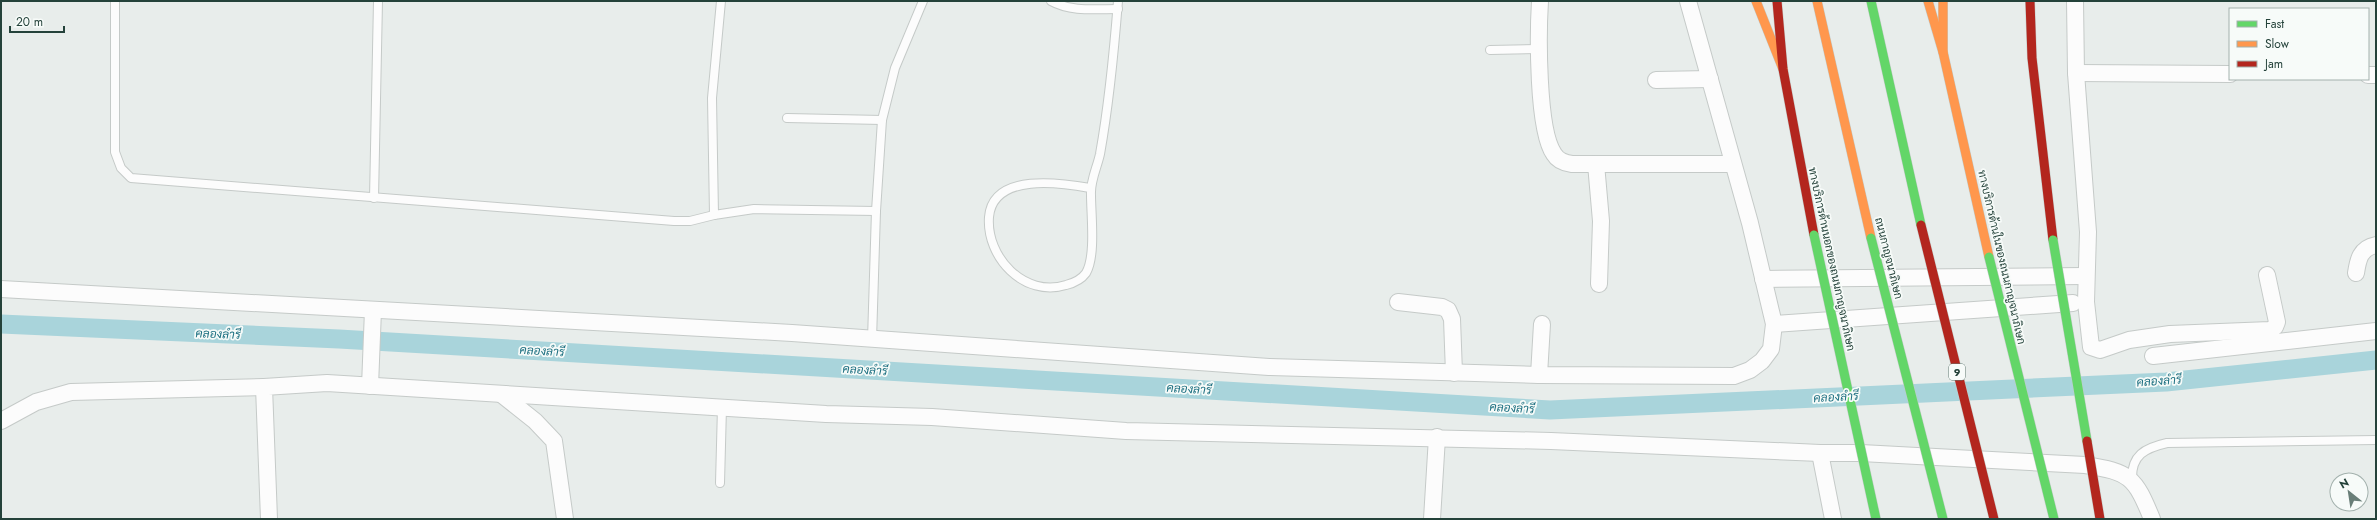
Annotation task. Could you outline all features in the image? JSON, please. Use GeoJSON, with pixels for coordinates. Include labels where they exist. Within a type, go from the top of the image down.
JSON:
{"type":"FeatureCollection","features":[{"type":"Feature","properties":{"kind":"main road"},"geometry":{"type":"LineString","coordinates":[[1756,1],[1783,68]]}},
{"type":"Feature","properties":{"kind":"main road","name":"ทางบริการด้านนอกของถนนกาญจนาภิเษก"},"geometry":{"type":"LineString","coordinates":[[1777,1],[1783,68],[1814,235],[1876,519]]}},
{"type":"Feature","properties":{"kind":"main road","name":"ถนนกาญจนาภิเษก"},"geometry":{"type":"LineString","coordinates":[[1817,1],[1871,238],[1943,519]]}},
{"type":"Feature","properties":{"kind":"main road","name":"9"},"geometry":{"type":"LineString","coordinates":[[1871,1],[1921,226],[1994,519]]}},
{"type":"Feature","properties":{"kind":"main road","name":"ทางบริการด้านในของถนนกาญจนาภิเษก"},"geometry":{"type":"LineString","coordinates":[[1928,1],[1943,52],[1989,257],[2054,519]]}},
{"type":"Feature","properties":{"kind":"main road"},"geometry":{"type":"LineString","coordinates":[[1943,1],[1943,52]]}},
{"type":"Feature","properties":{"kind":"main road"},"geometry":{"type":"LineString","coordinates":[[2030,1],[2032,58],[2053,240],[2100,519]]}},
{"type":"Feature","properties":{"kind":"main road"},"geometry":{"type":"LineString","coordinates":[[2032,58],[2039,1]]}},
{"type":"Feature","properties":{"kind":"street"},"geometry":{"type":"LineString","coordinates":[[1540,1],[1538,49],[1543,110],[1553,153],[1563,163],[1733,164]]}},
{"type":"Feature","properties":{"kind":"street"},"geometry":{"type":"LineString","coordinates":[[1,289],[372,315],[792,333],[872,340],[1269,367],[1539,375],[1734,376],[1750,370],[1762,361],[1771,349],[1774,324],[1733,164],[1688,1]]}},
{"type":"Feature","properties":{"kind":"street"},"geometry":{"type":"LineString","coordinates":[[2075,1],[2076,73],[2088,232],[2085,276],[2086,302],[2090,343],[2094,349],[2100,350],[2129,340],[2170,334],[2260,332],[2275,328],[2277,322],[2267,275]]}},
{"type":"Feature","properties":{"kind":"street"},"geometry":{"type":"LineString","coordinates":[[2076,73],[2229,74]]}},
{"type":"Feature","properties":{"kind":"street"},"geometry":{"type":"LineString","coordinates":[[1656,80],[1710,79]]}},
{"type":"Feature","properties":{"kind":"street"},"geometry":{"type":"LineString","coordinates":[[1596,164],[1601,221],[1599,284]]}},
{"type":"Feature","properties":{"kind":"street"},"geometry":{"type":"LineString","coordinates":[[2356,273],[2359,257],[2364,250],[2376,245]]}},
{"type":"Feature","properties":{"kind":"street"},"geometry":{"type":"LineString","coordinates":[[1763,279],[2085,276]]}},
{"type":"Feature","properties":{"kind":"street"},"geometry":{"type":"LineString","coordinates":[[1398,302],[1442,307],[1448,310],[1452,319],[1454,373]]}},
{"type":"Feature","properties":{"kind":"street"},"geometry":{"type":"LineString","coordinates":[[1774,324],[2086,302]]}},
{"type":"Feature","properties":{"kind":"street"},"geometry":{"type":"LineString","coordinates":[[370,386],[372,315]]}},
{"type":"Feature","properties":{"kind":"street"},"geometry":{"type":"LineString","coordinates":[[1539,375],[1542,324]]}},
{"type":"Feature","properties":{"kind":"street"},"geometry":{"type":"LineString","coordinates":[[2153,356],[2376,331]]}},
{"type":"Feature","properties":{"kind":"street"},"geometry":{"type":"LineString","coordinates":[[1,421],[36,402],[71,392],[264,387],[327,383],[826,414],[932,417],[1126,431],[1437,438],[1812,453],[1861,453],[2085,465],[2112,469],[2132,480],[2142,494],[2152,519]]}},
{"type":"Feature","properties":{"kind":"street"},"geometry":{"type":"LineString","coordinates":[[264,387],[269,519]]}},
{"type":"Feature","properties":{"kind":"street"},"geometry":{"type":"LineString","coordinates":[[501,394],[535,421],[554,441],[565,519]]}},
{"type":"Feature","properties":{"kind":"street"},"geometry":{"type":"LineString","coordinates":[[1432,519],[1437,438]]}},
{"type":"Feature","properties":{"kind":"street"},"geometry":{"type":"LineString","coordinates":[[1812,453],[1833,519]]}},
{"type":"Feature","properties":{"kind":"lane"},"geometry":{"type":"LineString","coordinates":[[115,1],[115,152],[121,168],[131,178],[674,221],[690,221],[714,215],[754,209],[876,211]]}},
{"type":"Feature","properties":{"kind":"lane"},"geometry":{"type":"LineString","coordinates":[[374,198],[378,1]]}},
{"type":"Feature","properties":{"kind":"lane"},"geometry":{"type":"LineString","coordinates":[[714,215],[712,98],[721,1]]}},
{"type":"Feature","properties":{"kind":"lane"},"geometry":{"type":"LineString","coordinates":[[872,340],[876,211],[882,120],[895,68],[923,1]]}},
{"type":"Feature","properties":{"kind":"lane"},"geometry":{"type":"LineString","coordinates":[[1051,1],[1060,6],[1087,9],[1118,5],[1100,155],[1090,188],[1091,246],[1086,273],[1078,281],[1062,286],[1048,287],[1022,281],[1001,260],[993,247],[991,239],[990,215],[996,200],[1005,192],[1027,183],[1061,183],[1090,188]]}},
{"type":"Feature","properties":{"kind":"lane"},"geometry":{"type":"LineString","coordinates":[[1490,50],[1538,49]]}},
{"type":"Feature","properties":{"kind":"lane"},"geometry":{"type":"LineString","coordinates":[[787,118],[882,120]]}},
{"type":"Feature","properties":{"kind":"lane"},"geometry":{"type":"LineString","coordinates":[[720,482],[722,407]]}},
{"type":"Feature","properties":{"kind":"lane"},"geometry":{"type":"LineString","coordinates":[[2132,480],[2132,466],[2138,456],[2154,446],[2167,443],[2376,440]]}},
{"type":"Feature","properties":{"kind":"waterway","name":"คลองลำรี"},"geometry":{"type":"LineString","coordinates":[[1,324],[339,339],[1550,410],[2166,382],[2376,360]]}},
{"type":"Feature","properties":{"kind":"traffic: fast"},"geometry":{"type":"LineString","coordinates":[[1871,1],[1921,225]]}},
{"type":"Feature","properties":{"kind":"traffic: fast"},"geometry":{"type":"LineString","coordinates":[[1814,235],[1876,519]]}},
{"type":"Feature","properties":{"kind":"traffic: fast"},"geometry":{"type":"LineString","coordinates":[[1871,238],[1943,519]]}},
{"type":"Feature","properties":{"kind":"traffic: fast"},"geometry":{"type":"LineString","coordinates":[[2053,240],[2087,441]]}},
{"type":"Feature","properties":{"kind":"traffic: fast"},"geometry":{"type":"LineString","coordinates":[[1989,257],[2054,519]]}},
{"type":"Feature","properties":{"kind":"traffic: slow"},"geometry":{"type":"LineString","coordinates":[[1756,1],[1783,69]]}},
{"type":"Feature","properties":{"kind":"traffic: slow"},"geometry":{"type":"LineString","coordinates":[[1817,1],[1871,238]]}},
{"type":"Feature","properties":{"kind":"traffic: slow"},"geometry":{"type":"LineString","coordinates":[[1928,1],[1943,52],[1989,257]]}},
{"type":"Feature","properties":{"kind":"traffic: slow"},"geometry":{"type":"LineString","coordinates":[[1943,1],[1943,52]]}},
{"type":"Feature","properties":{"kind":"traffic: jam"},"geometry":{"type":"LineString","coordinates":[[1777,1],[1783,69],[1814,235]]}},
{"type":"Feature","properties":{"kind":"traffic: jam"},"geometry":{"type":"LineString","coordinates":[[2030,1],[2032,58],[2053,240]]}},
{"type":"Feature","properties":{"kind":"traffic: jam"},"geometry":{"type":"LineString","coordinates":[[1921,225],[1994,519]]}},
{"type":"Feature","properties":{"kind":"traffic: jam"},"geometry":{"type":"LineString","coordinates":[[2087,441],[2100,519]]}}]}
